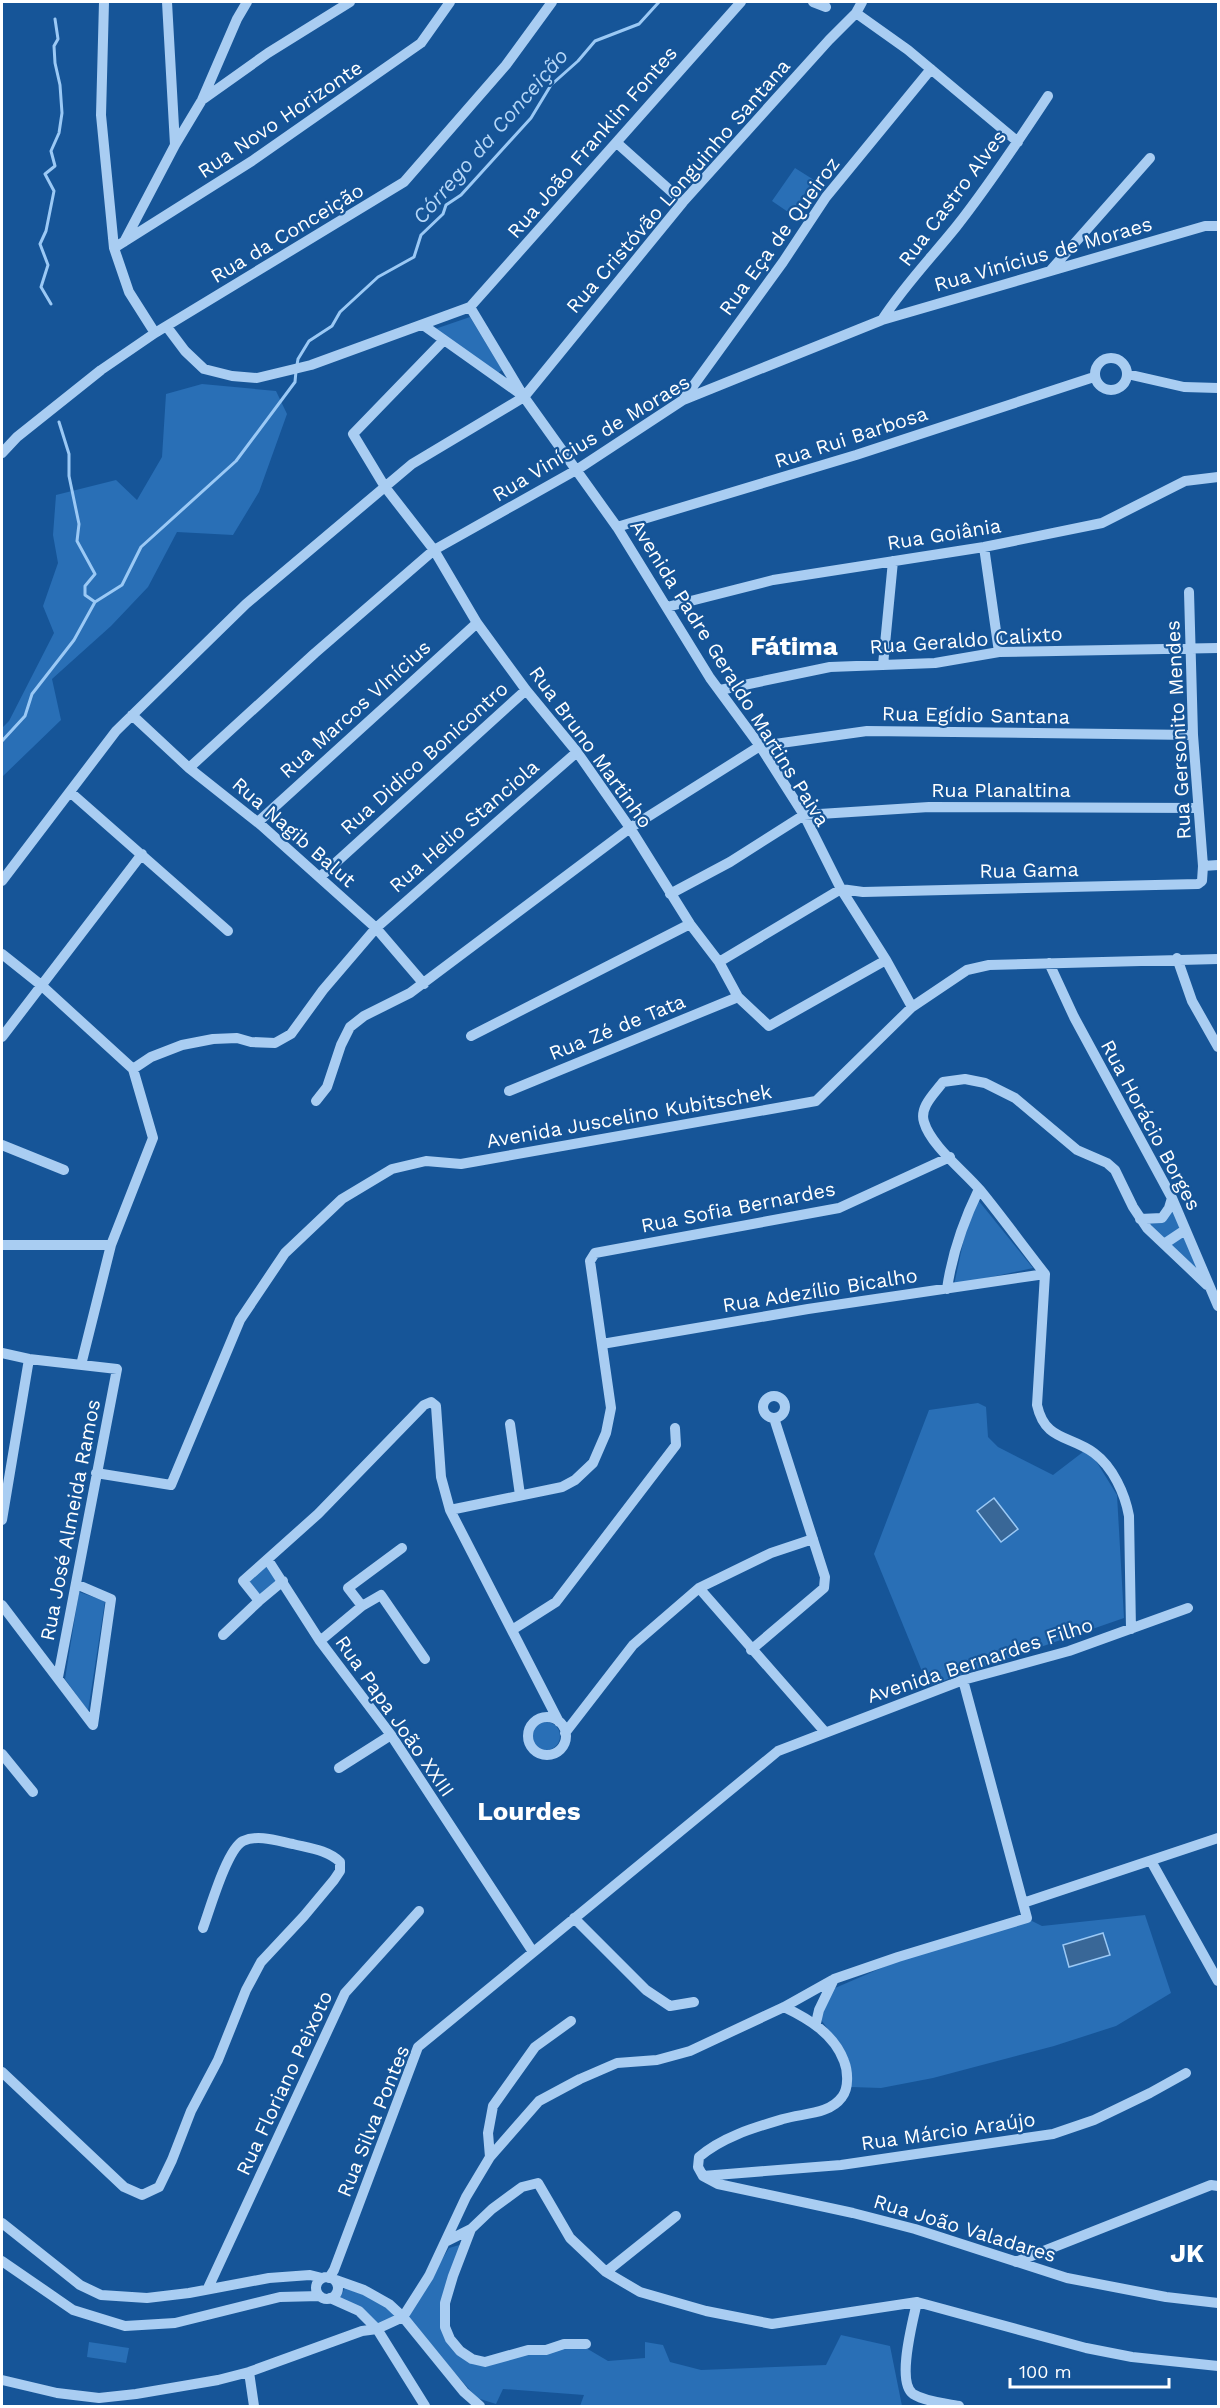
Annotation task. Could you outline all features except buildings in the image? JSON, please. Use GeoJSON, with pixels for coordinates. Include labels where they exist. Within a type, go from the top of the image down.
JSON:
{"type":"FeatureCollection","features":[{"type":"Feature","properties":{"kind":"street"},"geometry":{"type":"LineString","coordinates":[[104,2],[101,114],[114,248],[129,292],[155,333]]}},
{"type":"Feature","properties":{"kind":"street"},"geometry":{"type":"LineString","coordinates":[[167,2],[176,145]]}},
{"type":"Feature","properties":{"kind":"street"},"geometry":{"type":"LineString","coordinates":[[236,2],[237,19]]}},
{"type":"Feature","properties":{"kind":"street"},"geometry":{"type":"LineString","coordinates":[[124,242],[202,100],[237,19],[247,2]]}},
{"type":"Feature","properties":{"kind":"street"},"geometry":{"type":"LineString","coordinates":[[202,100],[268,53],[350,2]]}},
{"type":"Feature","properties":{"kind":"street","name":"Rua Novo Horizonte"},"geometry":{"type":"LineString","coordinates":[[114,248],[252,162],[421,43],[450,2]]}},
{"type":"Feature","properties":{"kind":"street","name":"Rua da Conceição"},"geometry":{"type":"LineString","coordinates":[[2,453],[17,437],[101,370],[155,333],[404,182],[506,65],[552,2]]}},
{"type":"Feature","properties":{"kind":"street","name":"Rua João Franklin Fontes"},"geometry":{"type":"LineString","coordinates":[[470,307],[741,2]]}},
{"type":"Feature","properties":{"kind":"street"},"geometry":{"type":"LineString","coordinates":[[813,2],[826,7]]}},
{"type":"Feature","properties":{"kind":"street","name":"Rua Cristóvão Longuinho Santana"},"geometry":{"type":"LineString","coordinates":[[2,881],[116,731],[246,604],[412,465],[524,397],[683,202],[856,13],[862,2]]}},
{"type":"Feature","properties":{"kind":"street"},"geometry":{"type":"LineString","coordinates":[[856,13],[931,69],[1018,142]]}},
{"type":"Feature","properties":{"kind":"street","name":"Rua Eça de Queiroz"},"geometry":{"type":"LineString","coordinates":[[683,400],[783,262],[826,197],[931,69]]}},
{"type":"Feature","properties":{"kind":"street","name":"Rua Castro Alves"},"geometry":{"type":"LineString","coordinates":[[882,320],[957,225],[1018,142],[1048,96]]}},
{"type":"Feature","properties":{"kind":"street"},"geometry":{"type":"LineString","coordinates":[[617,143],[683,202]]}},
{"type":"Feature","properties":{"kind":"street"},"geometry":{"type":"LineString","coordinates":[[1049,271],[1150,158]]}},
{"type":"Feature","properties":{"kind":"street","name":"Rua Vinícius de Moraes"},"geometry":{"type":"LineString","coordinates":[[189,768],[315,653],[434,550],[578,470],[683,400],[882,320],[1205,225],[1218,226]]}},
{"type":"Feature","properties":{"kind":"street"},"geometry":{"type":"LineString","coordinates":[[167,327],[185,351],[204,369],[232,376],[257,378],[288,373],[470,307],[524,397]]}},
{"type":"Feature","properties":{"kind":"street"},"geometry":{"type":"LineString","coordinates":[[423,325],[524,397]]}},
{"type":"Feature","properties":{"kind":"street","name":"Rua Bruno Martinho"},"geometry":{"type":"LineString","coordinates":[[444,340],[353,434],[385,487],[434,550],[477,623],[526,690],[577,752],[630,828],[670,894],[719,962],[738,997],[770,1026],[886,960]]}},
{"type":"Feature","properties":{"kind":"street","name":"Rua Rui Barbosa"},"geometry":{"type":"LineString","coordinates":[[617,527],[856,455],[1094,377],[1100,363],[1109,358],[1119,361],[1127,374]]}},
{"type":"Feature","properties":{"kind":"street"},"geometry":{"type":"LineString","coordinates":[[1094,377],[1104,389],[1114,390],[1123,384],[1127,374],[1184,387],[1218,388]]}},
{"type":"Feature","properties":{"kind":"street","name":"Avenida Padre Geraldo Martins Paiva"},"geometry":{"type":"LineString","coordinates":[[524,397],[617,527],[720,690],[760,746],[804,815],[841,889],[886,960],[912,1007]]}},
{"type":"Feature","properties":{"kind":"street","name":"Rua Goiânia"},"geometry":{"type":"LineString","coordinates":[[667,607],[773,580],[984,547],[1102,523],[1169,487],[1202,477],[1218,477]]}},
{"type":"Feature","properties":{"kind":"street"},"geometry":{"type":"LineString","coordinates":[[984,547],[999,652]]}},
{"type":"Feature","properties":{"kind":"street"},"geometry":{"type":"LineString","coordinates":[[883,665],[893,561]]}},
{"type":"Feature","properties":{"kind":"street","name":"Rua Gersonito Mendes"},"geometry":{"type":"LineString","coordinates":[[1189,592],[1193,735],[1203,866]]}},
{"type":"Feature","properties":{"kind":"street","name":"Rua Marcos VInícius"},"geometry":{"type":"LineString","coordinates":[[258,822],[477,623]]}},
{"type":"Feature","properties":{"kind":"street","name":"Rua Geraldo Calixto"},"geometry":{"type":"LineString","coordinates":[[720,690],[830,666],[935,663],[999,652],[1218,648]]}},
{"type":"Feature","properties":{"kind":"street","name":"Rua Didico Bonicontro"},"geometry":{"type":"LineString","coordinates":[[320,877],[526,690]]}},
{"type":"Feature","properties":{"kind":"street","name":"Rua Nagib Balut"},"geometry":{"type":"LineString","coordinates":[[132,715],[189,768],[258,822],[376,928],[424,984]]}},
{"type":"Feature","properties":{"kind":"street","name":"Rua Egídio Santana"},"geometry":{"type":"LineString","coordinates":[[760,746],[867,731],[1193,735]]}},
{"type":"Feature","properties":{"kind":"street"},"geometry":{"type":"LineString","coordinates":[[316,1101],[327,1087],[341,1045],[350,1027],[364,1016],[424,984],[630,828],[760,746]]}},
{"type":"Feature","properties":{"kind":"street","name":"Rua Helio Stanciola"},"geometry":{"type":"LineString","coordinates":[[133,1069],[151,1057],[182,1045],[213,1039],[237,1038],[250,1042],[275,1043],[291,1034],[323,990],[376,928],[577,752]]}},
{"type":"Feature","properties":{"kind":"street"},"geometry":{"type":"LineString","coordinates":[[70,792],[228,931]]}},
{"type":"Feature","properties":{"kind":"street","name":"Rua Planaltina"},"geometry":{"type":"LineString","coordinates":[[804,815],[929,807],[1198,808]]}},
{"type":"Feature","properties":{"kind":"street"},"geometry":{"type":"LineString","coordinates":[[670,894],[730,862],[804,815]]}},
{"type":"Feature","properties":{"kind":"street"},"geometry":{"type":"LineString","coordinates":[[2,1037],[142,854]]}},
{"type":"Feature","properties":{"kind":"street"},"geometry":{"type":"LineString","coordinates":[[1203,866],[1218,865]]}},
{"type":"Feature","properties":{"kind":"street","name":"Rua Gama"},"geometry":{"type":"LineString","coordinates":[[841,889],[863,892],[1197,884],[1202,881],[1203,866]]}},
{"type":"Feature","properties":{"kind":"street"},"geometry":{"type":"LineString","coordinates":[[719,962],[841,889]]}},
{"type":"Feature","properties":{"kind":"street"},"geometry":{"type":"LineString","coordinates":[[471,1036],[690,924]]}},
{"type":"Feature","properties":{"kind":"street"},"geometry":{"type":"LineString","coordinates":[[2,954],[41,985],[133,1069],[153,1138],[111,1245],[81,1365],[29,1359],[2,1353]]}},
{"type":"Feature","properties":{"kind":"street"},"geometry":{"type":"LineString","coordinates":[[1177,958],[1192,1001],[1218,1047]]}},
{"type":"Feature","properties":{"kind":"street","name":"Avenida Juscelino Kubitschek"},"geometry":{"type":"LineString","coordinates":[[96,1473],[171,1485],[240,1320],[285,1253],[342,1199],[392,1168],[426,1161],[461,1164],[816,1101],[912,1007],[967,970],[989,965],[1177,958],[1218,959]]}},
{"type":"Feature","properties":{"kind":"street","name":"Rua Horácio Borges"},"geometry":{"type":"LineString","coordinates":[[1049,963],[1074,1017],[1172,1198],[1218,1306]]}},
{"type":"Feature","properties":{"kind":"street","name":"Rua Zé de Tata"},"geometry":{"type":"LineString","coordinates":[[509,1091],[738,997]]}},
{"type":"Feature","properties":{"kind":"street"},"geometry":{"type":"LineString","coordinates":[[1131,1629],[1129,1516],[1126,1498],[1108,1467],[1094,1453],[1050,1432],[1040,1419],[1037,1405],[1045,1274],[924,1122],[923,1112],[928,1101],[943,1082],[965,1079],[985,1083],[1015,1098],[1077,1150],[1107,1163],[1115,1170],[1140,1219],[1208,1284]]}},
{"type":"Feature","properties":{"kind":"street"},"geometry":{"type":"LineString","coordinates":[[2,1145],[64,1170]]}},
{"type":"Feature","properties":{"kind":"street","name":"Rua Sofia Bernardes"},"geometry":{"type":"LineString","coordinates":[[602,1344],[590,1261],[595,1253],[839,1208],[950,1157]]}},
{"type":"Feature","properties":{"kind":"street"},"geometry":{"type":"LineString","coordinates":[[947,1289],[950,1266],[961,1226],[979,1189]]}},
{"type":"Feature","properties":{"kind":"street"},"geometry":{"type":"LineString","coordinates":[[1140,1219],[1162,1218],[1172,1198]]}},
{"type":"Feature","properties":{"kind":"street"},"geometry":{"type":"LineString","coordinates":[[1164,1244],[1185,1230]]}},
{"type":"Feature","properties":{"kind":"street"},"geometry":{"type":"LineString","coordinates":[[2,1245],[111,1245]]}},
{"type":"Feature","properties":{"kind":"street","name":"Rua Adezílio Bicalho"},"geometry":{"type":"LineString","coordinates":[[602,1344],[808,1309],[1045,1274]]}},
{"type":"Feature","properties":{"kind":"street"},"geometry":{"type":"LineString","coordinates":[[450,1510],[569,1483],[584,1473],[598,1454],[606,1433],[611,1408],[602,1344]]}},
{"type":"Feature","properties":{"kind":"street"},"geometry":{"type":"LineString","coordinates":[[2,1520],[29,1359]]}},
{"type":"Feature","properties":{"kind":"street","name":"Rua José Almeida Ramos"},"geometry":{"type":"LineString","coordinates":[[58,1677],[117,1369],[81,1365]]}},
{"type":"Feature","properties":{"kind":"street"},"geometry":{"type":"LineString","coordinates":[[259,1601],[243,1581],[327,1505],[424,1405],[431,1402],[436,1406],[441,1477],[450,1510],[566,1733]]}},
{"type":"Feature","properties":{"kind":"street"},"geometry":{"type":"LineString","coordinates":[[751,1650],[824,1588],[825,1577],[774,1418]]}},
{"type":"Feature","properties":{"kind":"street"},"geometry":{"type":"LineString","coordinates":[[510,1424],[520,1495]]}},
{"type":"Feature","properties":{"kind":"street"},"geometry":{"type":"LineString","coordinates":[[512,1629],[556,1602],[676,1444],[675,1428]]}},
{"type":"Feature","properties":{"kind":"street"},"geometry":{"type":"LineString","coordinates":[[559,1722],[547,1717],[535,1721],[529,1732],[530,1745],[540,1753],[553,1754],[563,1746],[566,1733],[633,1645],[699,1588],[771,1553],[813,1539]]}},
{"type":"Feature","properties":{"kind":"street"},"geometry":{"type":"LineString","coordinates":[[362,1606],[348,1587],[402,1548]]}},
{"type":"Feature","properties":{"kind":"street","name":"Rua Papa João XXIII"},"geometry":{"type":"LineString","coordinates":[[268,1560],[320,1641],[391,1735],[533,1952]]}},
{"type":"Feature","properties":{"kind":"street"},"geometry":{"type":"LineString","coordinates":[[224,1635],[283,1581]]}},
{"type":"Feature","properties":{"kind":"street"},"geometry":{"type":"LineString","coordinates":[[2,1605],[93,1725],[111,1599],[76,1584]]}},
{"type":"Feature","properties":{"kind":"street"},"geometry":{"type":"LineString","coordinates":[[699,1588],[825,1732]]}},
{"type":"Feature","properties":{"kind":"street"},"geometry":{"type":"LineString","coordinates":[[320,1641],[362,1606],[381,1595],[425,1659]]}},
{"type":"Feature","properties":{"kind":"street","name":"Avenida Bernardes Filho"},"geometry":{"type":"LineString","coordinates":[[533,1952],[778,1751],[963,1680],[1069,1652],[1188,1608]]}},
{"type":"Feature","properties":{"kind":"street"},"geometry":{"type":"LineString","coordinates":[[7,2381],[57,2393],[99,2398],[218,2380],[249,2372],[362,2331],[377,2329],[403,2317],[429,2276],[466,2197],[490,2157],[539,2101],[580,2079],[617,2063],[657,2060],[690,2051],[784,2007],[834,1979],[909,1953],[1027,1918],[963,1680]]}},
{"type":"Feature","properties":{"kind":"street"},"geometry":{"type":"LineString","coordinates":[[339,1768],[391,1735]]}},
{"type":"Feature","properties":{"kind":"street"},"geometry":{"type":"LineString","coordinates":[[2,1754],[33,1792]]}},
{"type":"Feature","properties":{"kind":"street"},"geometry":{"type":"LineString","coordinates":[[2,2072],[124,2187],[142,2195],[159,2187],[191,2111],[218,2060],[246,1990],[261,1962],[304,1916],[340,1871],[340,1862],[334,1855],[273,1839],[253,1838],[241,1842],[229,1860],[203,1928]]}},
{"type":"Feature","properties":{"kind":"street"},"geometry":{"type":"LineString","coordinates":[[1023,1903],[1218,1838]]}},
{"type":"Feature","properties":{"kind":"street"},"geometry":{"type":"LineString","coordinates":[[1151,1861],[1218,1981]]}},
{"type":"Feature","properties":{"kind":"street","name":"Rua Floriano Peixoto"},"geometry":{"type":"LineString","coordinates":[[208,2288],[345,1993],[419,1911]]}},
{"type":"Feature","properties":{"kind":"street"},"geometry":{"type":"LineString","coordinates":[[574,1918],[646,1990],[670,2006],[694,2001]]}},
{"type":"Feature","properties":{"kind":"street","name":"Rua Silva Pontes"},"geometry":{"type":"LineString","coordinates":[[328,2278],[334,2270],[418,2047],[533,1952]]}},
{"type":"Feature","properties":{"kind":"street"},"geometry":{"type":"LineString","coordinates":[[816,2023],[819,2010],[834,1979]]}},
{"type":"Feature","properties":{"kind":"street"},"geometry":{"type":"LineString","coordinates":[[703,2176],[698,2167],[699,2157],[726,2139],[784,2118],[825,2110],[842,2097],[846,2086],[847,2070],[835,2045],[816,2023],[784,2007]]}},
{"type":"Feature","properties":{"kind":"street"},"geometry":{"type":"LineString","coordinates":[[490,2157],[488,2133],[493,2106],[535,2047],[571,2020]]}},
{"type":"Feature","properties":{"kind":"street","name":"Rua Márcio Araújo"},"geometry":{"type":"LineString","coordinates":[[703,2176],[841,2165],[1053,2134],[1094,2120],[1186,2073]]}},
{"type":"Feature","properties":{"kind":"street","name":"Rua João Valadares"},"geometry":{"type":"LineString","coordinates":[[703,2176],[718,2184],[854,2213],[915,2229],[1067,2278],[1117,2289],[1218,2303]]}},
{"type":"Feature","properties":{"kind":"street"},"geometry":{"type":"LineString","coordinates":[[444,2242],[471,2229],[492,2209],[522,2187],[538,2183],[570,2238],[606,2272],[640,2292],[706,2311],[772,2324],[917,2302],[1086,2348],[1132,2357],[1218,2366]]}},
{"type":"Feature","properties":{"kind":"street"},"geometry":{"type":"LineString","coordinates":[[1016,2262],[1215,2185]]}},
{"type":"Feature","properties":{"kind":"street"},"geometry":{"type":"LineString","coordinates":[[606,2272],[676,2216]]}},
{"type":"Feature","properties":{"kind":"street"},"geometry":{"type":"LineString","coordinates":[[2,2223],[80,2284],[100,2295],[147,2298],[189,2293],[269,2278],[310,2276],[328,2278],[364,2290],[389,2304],[403,2317],[464,2392],[480,2406]]}},
{"type":"Feature","properties":{"kind":"street"},"geometry":{"type":"LineString","coordinates":[[471,2229],[445,2303],[445,2328],[450,2339],[460,2351],[472,2359],[485,2362],[528,2350],[546,2350],[564,2344],[586,2344]]}},
{"type":"Feature","properties":{"kind":"street"},"geometry":{"type":"LineString","coordinates":[[2,2261],[73,2310],[125,2326],[175,2323],[279,2297],[335,2295],[338,2288],[328,2278]]}},
{"type":"Feature","properties":{"kind":"street"},"geometry":{"type":"LineString","coordinates":[[328,2278],[316,2287],[325,2297],[359,2311],[377,2329],[424,2406]]}},
{"type":"Feature","properties":{"kind":"street"},"geometry":{"type":"LineString","coordinates":[[917,2302],[907,2356],[906,2386],[912,2393],[924,2399],[959,2406]]}},
{"type":"Feature","properties":{"kind":"street"},"geometry":{"type":"LineString","coordinates":[[249,2372],[254,2406]]}},
{"type":"Feature","properties":{"kind":"shaded area"},"geometry":{"type":"Polygon","coordinates":[[[795,168],[814,180],[791,214],[772,201],[795,168]]]}},
{"type":"Feature","properties":{"kind":"shaded area"},"geometry":{"type":"Polygon","coordinates":[[[470,317],[502,370],[498,373],[435,329],[470,317]]]}},
{"type":"Feature","properties":{"kind":"shaded area"},"geometry":{"type":"Polygon","coordinates":[[[202,384],[276,391],[287,414],[259,492],[233,535],[177,532],[148,587],[111,626],[52,679],[61,720],[2,777],[2,728],[9,721],[54,633],[43,606],[58,563],[53,535],[56,495],[116,480],[137,500],[162,457],[166,394],[202,384]]]}},
{"type":"Feature","properties":{"kind":"shaded area"},"geometry":{"type":"Polygon","coordinates":[[[978,1200],[1033,1268],[954,1285],[966,1229],[978,1200]]]}},
{"type":"Feature","properties":{"kind":"shaded area"},"geometry":{"type":"Polygon","coordinates":[[[1171,1200],[1207,1283],[1167,1247],[1149,1222],[1156,1222],[1171,1200]]]}},
{"type":"Feature","properties":{"kind":"shaded area"},"geometry":{"type":"Polygon","coordinates":[[[978,1403],[986,1407],[988,1437],[998,1447],[1053,1475],[1083,1452],[1093,1456],[1117,1495],[1124,1618],[928,1686],[874,1554],[929,1410],[978,1403]]]}},
{"type":"Feature","properties":{"kind":"shaded area"},"geometry":{"type":"Polygon","coordinates":[[[994,1498],[1018,1529],[1001,1542],[977,1511],[994,1498]]]}},
{"type":"Feature","properties":{"kind":"shaded area"},"geometry":{"type":"Polygon","coordinates":[[[267,1564],[281,1582],[259,1598],[246,1581],[267,1564]]]}},
{"type":"Feature","properties":{"kind":"shaded area"},"geometry":{"type":"Polygon","coordinates":[[[79,1592],[105,1601],[88,1711],[65,1679],[79,1592]]]}},
{"type":"Feature","properties":{"kind":"shaded area"},"geometry":{"type":"Polygon","coordinates":[[[546,1722],[556,1726],[560,1736],[556,1746],[546,1750],[536,1746],[532,1736],[536,1726],[546,1722]]]}},
{"type":"Feature","properties":{"kind":"shaded area"},"geometry":{"type":"Polygon","coordinates":[[[1145,1915],[1171,1993],[1116,2026],[1054,2046],[933,2078],[881,2088],[851,2087],[838,2043],[822,2021],[821,2011],[835,1988],[900,1960],[1028,1919],[1042,1926],[1145,1915]]]}},
{"type":"Feature","properties":{"kind":"shaded area"},"geometry":{"type":"Polygon","coordinates":[[[1103,1933],[1110,1955],[1069,1967],[1063,1945],[1103,1933]]]}},
{"type":"Feature","properties":{"kind":"shaded area"},"geometry":{"type":"Polygon","coordinates":[[[463,2244],[443,2328],[470,2361],[564,2348],[586,2348],[608,2361],[645,2358],[645,2342],[663,2345],[670,2362],[701,2370],[826,2365],[841,2335],[890,2346],[902,2406],[580,2406],[584,2395],[503,2389],[496,2404],[477,2398],[406,2318],[449,2248],[463,2244]]]}},
{"type":"Feature","properties":{"kind":"shaded area"},"geometry":{"type":"Polygon","coordinates":[[[346,2286],[363,2292],[399,2316],[379,2324],[339,2299],[346,2286]]]}},
{"type":"Feature","properties":{"kind":"shaded area"},"geometry":{"type":"Polygon","coordinates":[[[89,2342],[129,2348],[126,2363],[87,2357],[89,2342]]]}},
{"type":"Feature","properties":{"kind":"waterway","name":"Córrego da Conceição"},"geometry":{"type":"LineString","coordinates":[[297,365],[309,341],[332,326],[340,312],[378,277],[414,257],[421,235],[443,214],[446,205],[461,195],[531,118],[551,85],[578,61],[595,41],[639,24],[659,2]]}},
{"type":"Feature","properties":{"kind":"waterway"},"geometry":{"type":"LineString","coordinates":[[51,304],[41,287],[48,265],[40,244],[46,231],[54,191],[45,174],[55,166],[51,151],[59,133],[62,113],[60,85],[55,63],[54,46],[58,39],[55,19]]}},
{"type":"Feature","properties":{"kind":"waterway","name":"Córrego da Conceição"},"geometry":{"type":"LineString","coordinates":[[2,741],[25,716],[32,694],[74,640],[95,602],[122,585],[141,547],[236,461],[295,382],[296,371]]}},
{"type":"Feature","properties":{"kind":"waterway"},"geometry":{"type":"LineString","coordinates":[[59,422],[69,454],[69,476],[79,524],[77,541],[95,574],[85,586],[85,595],[95,602]]}},
{"type":"Feature","properties":{"kind":"district","name":"Fátima"},"geometry":{"type":"Point","coordinates":[794,646]}},
{"type":"Feature","properties":{"kind":"district","name":"Lourdes"},"geometry":{"type":"Point","coordinates":[529,1811]}},
{"type":"Feature","properties":{"kind":"district","name":"JK"},"geometry":{"type":"Point","coordinates":[1187,2253]}}]}
